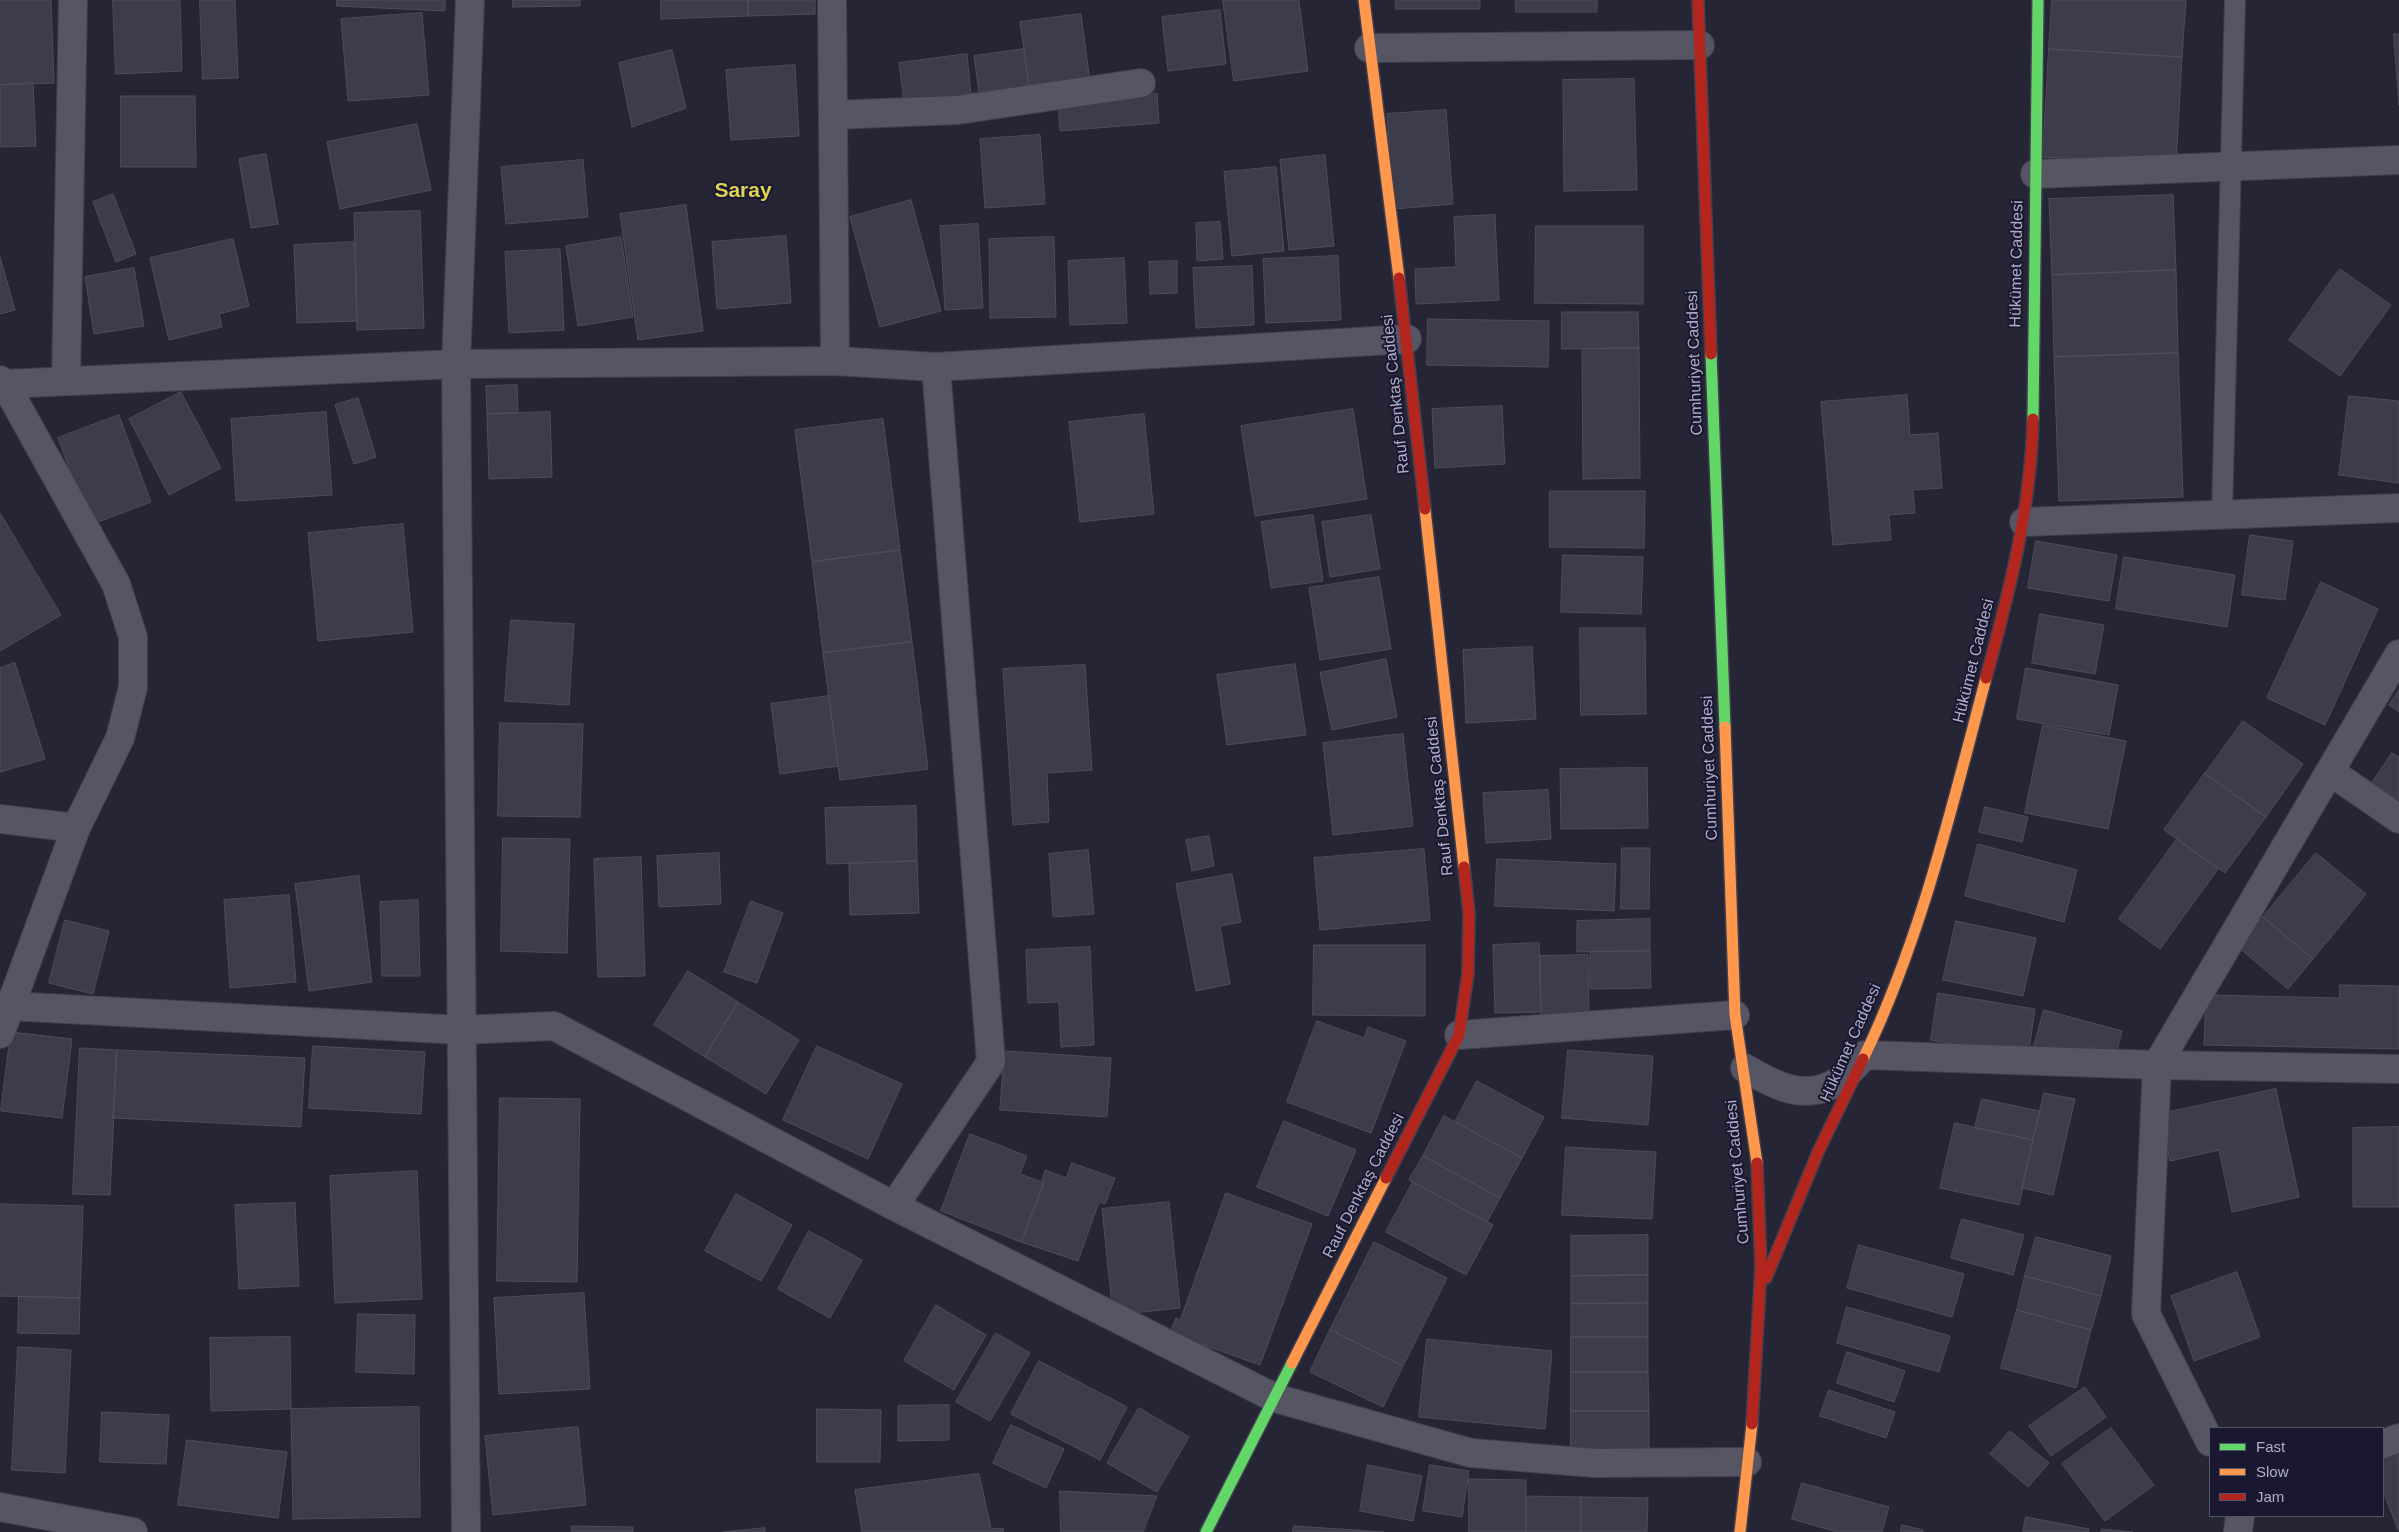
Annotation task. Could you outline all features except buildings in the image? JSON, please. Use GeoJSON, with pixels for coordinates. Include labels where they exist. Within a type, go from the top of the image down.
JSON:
{"type":"FeatureCollection","features":[{"type":"Feature","properties":{"kind":"street"},"geometry":{"type":"LineString","coordinates":[[66,381],[73,0]]}},
{"type":"Feature","properties":{"kind":"street"},"geometry":{"type":"LineString","coordinates":[[466,1532],[456,364],[470,0]]}},
{"type":"Feature","properties":{"kind":"street"},"geometry":{"type":"LineString","coordinates":[[832,0],[836,361]]}},
{"type":"Feature","properties":{"kind":"street","name":"Rauf Denktaş Caddesi"},"geometry":{"type":"LineString","coordinates":[[1206,1532],[1460,1034],[1468,973],[1469,913],[1407,339],[1364,0]]}},
{"type":"Feature","properties":{"kind":"street","name":"Cumhuriyet Caddesi"},"geometry":{"type":"LineString","coordinates":[[1698,0],[1735,1015],[1752,1118],[1761,1219],[1760,1292],[1748,1462],[1740,1532]]}},
{"type":"Feature","properties":{"kind":"street","name":"Hükümet Caddesi"},"geometry":{"type":"LineString","coordinates":[[1760,1292],[1819,1150],[1865,1055],[1909,950],[1952,810],[2005,609],[2024,522],[2032,464],[2034,174],[2038,0]]}},
{"type":"Feature","properties":{"kind":"street"},"geometry":{"type":"LineString","coordinates":[[1369,48],[1700,45]]}},
{"type":"Feature","properties":{"kind":"street"},"geometry":{"type":"LineString","coordinates":[[833,115],[958,110],[1141,84]]}},
{"type":"Feature","properties":{"kind":"street"},"geometry":{"type":"LineString","coordinates":[[2034,174],[2399,160]]}},
{"type":"Feature","properties":{"kind":"street"},"geometry":{"type":"LineString","coordinates":[[0,1034],[76,828],[120,738],[133,687],[133,637],[116,584],[2,382],[66,381],[456,364],[836,361],[936,367],[1407,339]]}},
{"type":"Feature","properties":{"kind":"street"},"geometry":{"type":"LineString","coordinates":[[894,1206],[991,1062],[936,367]]}},
{"type":"Feature","properties":{"kind":"street"},"geometry":{"type":"LineString","coordinates":[[2024,522],[2399,508]]}},
{"type":"Feature","properties":{"kind":"street"},"geometry":{"type":"LineString","coordinates":[[2209,1440],[2146,1314],[2157,1065],[2399,654]]}},
{"type":"Feature","properties":{"kind":"street"},"geometry":{"type":"LineString","coordinates":[[2331,772],[2399,819]]}},
{"type":"Feature","properties":{"kind":"street"},"geometry":{"type":"LineString","coordinates":[[0,819],[76,828]]}},
{"type":"Feature","properties":{"kind":"street"},"geometry":{"type":"LineString","coordinates":[[9,1006],[461,1030],[554,1026],[894,1206],[1274,1398],[1471,1453],[1594,1463],[1748,1462]]}},
{"type":"Feature","properties":{"kind":"street"},"geometry":{"type":"LineString","coordinates":[[1460,1034],[1735,1015]]}},
{"type":"Feature","properties":{"kind":"street"},"geometry":{"type":"LineString","coordinates":[[1745,1068],[1769,1082],[1794,1092],[1816,1090],[1839,1080],[1865,1055],[2157,1065],[2399,1070]]}},
{"type":"Feature","properties":{"kind":"street"},"geometry":{"type":"LineString","coordinates":[[2384,1444],[2399,1438]]}},
{"type":"Feature","properties":{"kind":"street"},"geometry":{"type":"LineString","coordinates":[[0,1507],[132,1532]]}},
{"type":"Feature","properties":{"kind":"street"},"geometry":{"type":"LineString","coordinates":[[2238,1532],[2240,1517]]}},
{"type":"Feature","properties":{"kind":"lane"},"geometry":{"type":"LineString","coordinates":[[2222,514],[2235,0]]}},
{"type":"Feature","properties":{"kind":"traffic: fast"},"geometry":{"type":"LineString","coordinates":[[2033,419],[2038,0]]}},
{"type":"Feature","properties":{"kind":"traffic: fast"},"geometry":{"type":"LineString","coordinates":[[1711,354],[1725,727]]}},
{"type":"Feature","properties":{"kind":"traffic: fast"},"geometry":{"type":"LineString","coordinates":[[1206,1532],[1292,1363]]}},
{"type":"Feature","properties":{"kind":"traffic: slow"},"geometry":{"type":"LineString","coordinates":[[1364,0],[1399,278]]}},
{"type":"Feature","properties":{"kind":"traffic: slow"},"geometry":{"type":"LineString","coordinates":[[1425,509],[1464,867]]}},
{"type":"Feature","properties":{"kind":"traffic: slow"},"geometry":{"type":"LineString","coordinates":[[1863,1059],[1884,1013],[1918,920],[1947,824],[1986,678]]}},
{"type":"Feature","properties":{"kind":"traffic: slow"},"geometry":{"type":"LineString","coordinates":[[1725,727],[1735,1015],[1757,1163]]}},
{"type":"Feature","properties":{"kind":"traffic: slow"},"geometry":{"type":"LineString","coordinates":[[1292,1363],[1386,1178]]}},
{"type":"Feature","properties":{"kind":"traffic: slow"},"geometry":{"type":"LineString","coordinates":[[1740,1532],[1752,1424]]}},
{"type":"Feature","properties":{"kind":"traffic: jam"},"geometry":{"type":"LineString","coordinates":[[1698,0],[1711,354]]}},
{"type":"Feature","properties":{"kind":"traffic: jam"},"geometry":{"type":"LineString","coordinates":[[1399,278],[1425,509]]}},
{"type":"Feature","properties":{"kind":"traffic: jam"},"geometry":{"type":"LineString","coordinates":[[1986,678],[2003,614],[2023,518],[2028,485],[2033,419]]}},
{"type":"Feature","properties":{"kind":"traffic: jam"},"geometry":{"type":"LineString","coordinates":[[1386,1178],[1459,1035],[1468,973],[1469,913],[1464,867]]}},
{"type":"Feature","properties":{"kind":"traffic: jam"},"geometry":{"type":"LineString","coordinates":[[1766,1278],[1819,1150],[1863,1059]]}},
{"type":"Feature","properties":{"kind":"traffic: jam"},"geometry":{"type":"LineString","coordinates":[[1752,1424],[1761,1268],[1757,1163]]}},
{"type":"Feature","properties":{"kind":"district","name":"Saray"},"geometry":{"type":"Point","coordinates":[743,191]}}]}
